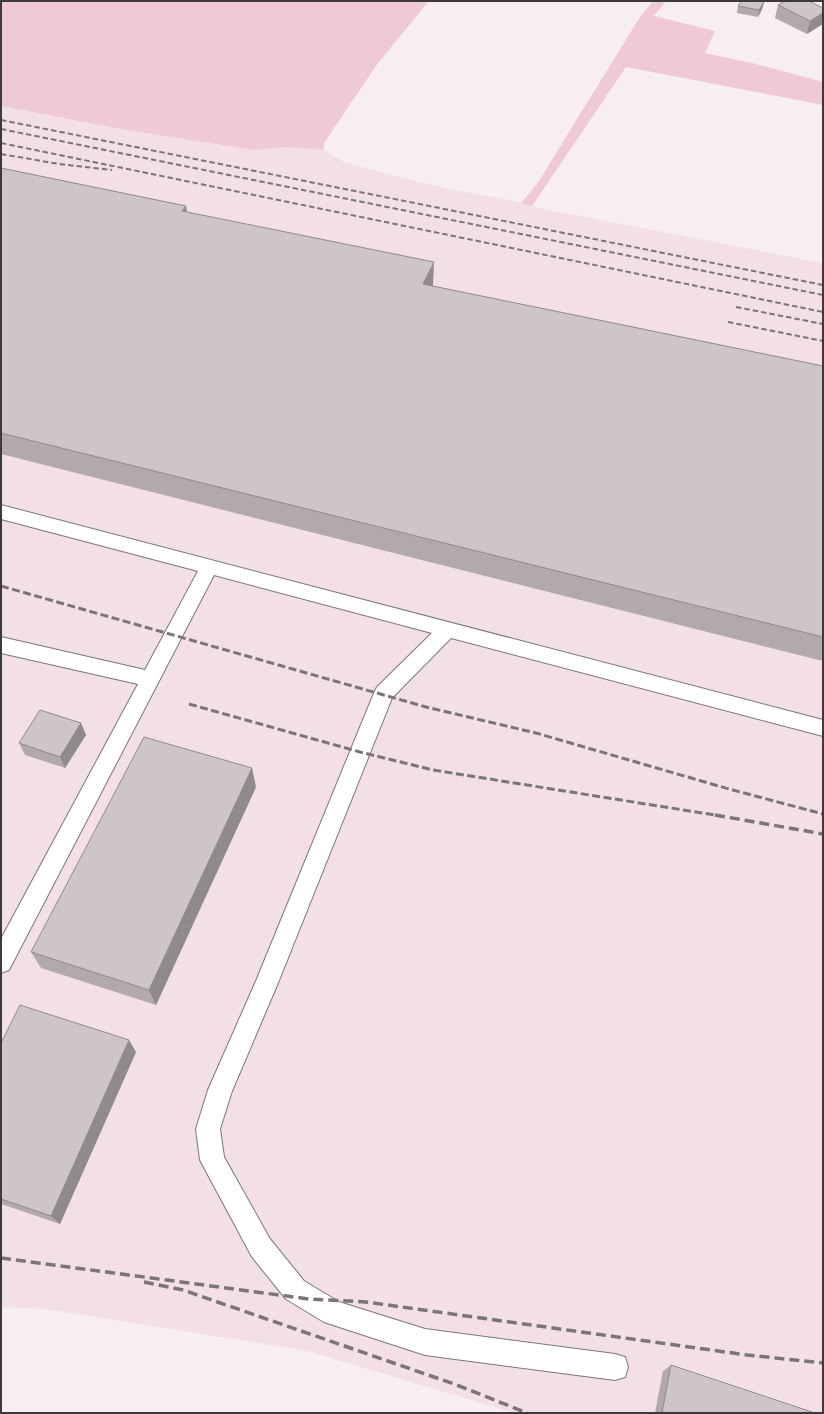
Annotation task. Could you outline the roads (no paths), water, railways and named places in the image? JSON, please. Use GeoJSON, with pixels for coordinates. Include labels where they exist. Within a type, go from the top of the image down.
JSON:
{"type":"FeatureCollection","features":[{"type":"Feature","properties":{"kind":"lane"},"geometry":{"type":"LineString","coordinates":[[1,512],[823,728]]}},
{"type":"Feature","properties":{"kind":"lane"},"geometry":{"type":"LineString","coordinates":[[1,962],[210,566]]}},
{"type":"Feature","properties":{"kind":"lane"},"geometry":{"type":"LineString","coordinates":[[448,629],[384,694],[267,983],[220,1090],[208,1129],[212,1160],[233,1201],[266,1254],[294,1290],[334,1313],[425,1342],[615,1367]]}},
{"type":"Feature","properties":{"kind":"lane"},"geometry":{"type":"LineString","coordinates":[[1,645],[151,680]]}},
{"type":"Feature","properties":{"kind":"railway"},"geometry":{"type":"LineString","coordinates":[[1,120],[823,285]]}},
{"type":"Feature","properties":{"kind":"railway"},"geometry":{"type":"LineString","coordinates":[[1,129],[823,295]]}},
{"type":"Feature","properties":{"kind":"railway"},"geometry":{"type":"LineString","coordinates":[[1,143],[823,312]]}},
{"type":"Feature","properties":{"kind":"railway"},"geometry":{"type":"LineString","coordinates":[[1,154],[59,164],[112,170]]}},
{"type":"Feature","properties":{"kind":"railway"},"geometry":{"type":"LineString","coordinates":[[736,307],[823,324]]}},
{"type":"Feature","properties":{"kind":"railway"},"geometry":{"type":"LineString","coordinates":[[728,322],[823,341]]}},
{"type":"Feature","properties":{"kind":"railway"},"geometry":{"type":"LineString","coordinates":[[1,586],[426,707],[536,733],[729,789],[823,814]]}},
{"type":"Feature","properties":{"kind":"railway"},"geometry":{"type":"LineString","coordinates":[[189,704],[360,752],[433,770],[718,815]]}},
{"type":"Feature","properties":{"kind":"railway"},"geometry":{"type":"LineString","coordinates":[[718,815],[823,834]]}},
{"type":"Feature","properties":{"kind":"railway"},"geometry":{"type":"LineString","coordinates":[[1,1258],[309,1299],[366,1302],[747,1355],[823,1363]]}},
{"type":"Feature","properties":{"kind":"railway"},"geometry":{"type":"LineString","coordinates":[[144,1282],[183,1290],[457,1385],[527,1413]]}}]}
